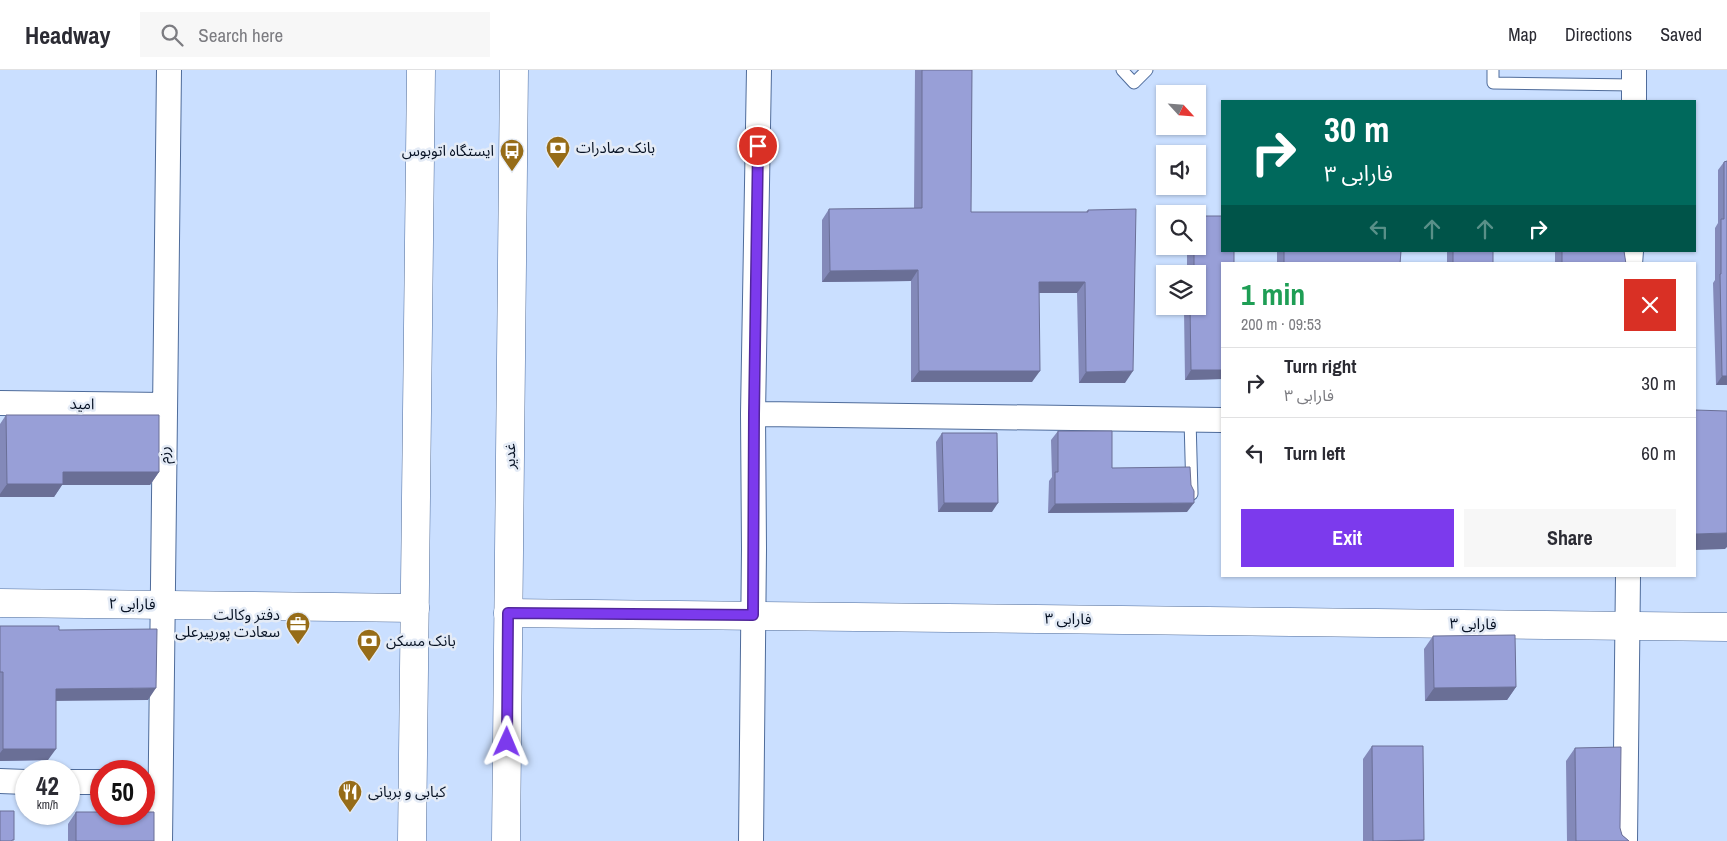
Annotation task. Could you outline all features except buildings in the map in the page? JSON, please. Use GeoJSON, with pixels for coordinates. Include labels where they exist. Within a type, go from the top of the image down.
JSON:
{"type":"FeatureCollection","features":[{"type":"Feature","properties":{"kind":"street","name":"رزم"},"geometry":{"type":"LineString","coordinates":[[153,760],[163,605],[169,70]]}},
{"type":"Feature","properties":{"kind":"street"},"geometry":{"type":"LineString","coordinates":[[412,841],[421,70]]}},
{"type":"Feature","properties":{"kind":"street","name":"غدیر"},"geometry":{"type":"LineString","coordinates":[[506,841],[514,70]]}},
{"type":"Feature","properties":{"kind":"street"},"geometry":{"type":"LineString","coordinates":[[751,841],[759,70]]}},
{"type":"Feature","properties":{"kind":"street","name":"امید"},"geometry":{"type":"LineString","coordinates":[[0,403],[164,405]]}},
{"type":"Feature","properties":{"kind":"street"},"geometry":{"type":"LineString","coordinates":[[754,414],[1221,420]]}},
{"type":"Feature","properties":{"kind":"street"},"geometry":{"type":"LineString","coordinates":[[1625,841],[1628,577]]}},
{"type":"Feature","properties":{"kind":"street","name":"فارابی ۲"},"geometry":{"type":"LineString","coordinates":[[0,603],[415,608]]}},
{"type":"Feature","properties":{"kind":"street","name":"فارابی ۳"},"geometry":{"type":"LineString","coordinates":[[508,613],[1727,627]]}},
{"type":"Feature","properties":{"kind":"street"},"geometry":{"type":"LineString","coordinates":[[0,782],[15,782]]}},
{"type":"Feature","properties":{"kind":"street","name":"رزم"},"geometry":{"type":"LineString","coordinates":[[155,805],[160,841]]}},
{"type":"Feature","properties":{"kind":"lane"},"geometry":{"type":"LineString","coordinates":[[1122,70],[1134,82],[1147,70]]}},
{"type":"Feature","properties":{"kind":"lane"},"geometry":{"type":"LineString","coordinates":[[1493,70],[1493,83],[1634,85]]}},
{"type":"Feature","properties":{"kind":"lane"},"geometry":{"type":"LineString","coordinates":[[1190,419],[1192,494]]}},
{"type":"Feature","properties":{"kind":"place","name":"بانک صادرات"},"geometry":{"type":"Point","coordinates":[558,169]}},
{"type":"Feature","properties":{"kind":"place","name":"ایستگاه اتوبوس"},"geometry":{"type":"Point","coordinates":[512,172]}},
{"type":"Feature","properties":{"kind":"place","name":"دفتر وکالت سعادت پورپیرعلی"},"geometry":{"type":"Point","coordinates":[298,645]}},
{"type":"Feature","properties":{"kind":"place","name":"بانک مسکن"},"geometry":{"type":"Point","coordinates":[369,662]}},
{"type":"Feature","properties":{"kind":"place","name":"کبابی و بریانی"},"geometry":{"type":"Point","coordinates":[350,813]}},
{"type":"Feature","properties":{"kind":"route"},"geometry":{"type":"LineString","coordinates":[[507,742],[508,613],[753,615],[758,146]]}}]}
